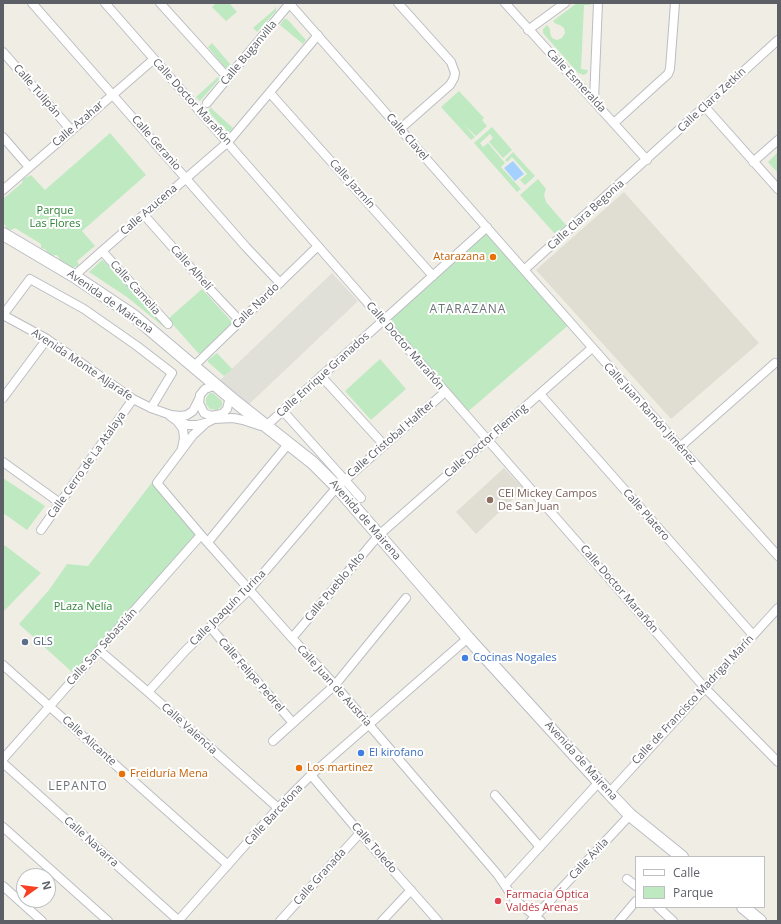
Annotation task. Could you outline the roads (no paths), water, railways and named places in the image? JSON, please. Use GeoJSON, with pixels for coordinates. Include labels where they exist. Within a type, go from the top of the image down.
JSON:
{"type":"FeatureCollection","features":[{"type":"Feature","properties":{"kind":"street","name":"Calle Geranio"},"geometry":{"type":"LineString","coordinates":[[32,3],[246,247],[280,283]]}},
{"type":"Feature","properties":{"kind":"street","name":"Calle Doctor Marañón"},"geometry":{"type":"LineString","coordinates":[[105,3],[705,688],[778,762]]}},
{"type":"Feature","properties":{"kind":"street"},"geometry":{"type":"LineString","coordinates":[[160,3],[228,78]]}},
{"type":"Feature","properties":{"kind":"street","name":"Calle Buganvilla"},"geometry":{"type":"LineString","coordinates":[[207,103],[290,3]]}},
{"type":"Feature","properties":{"kind":"street","name":"Calle Clavel"},"geometry":{"type":"LineString","coordinates":[[290,3],[524,270]]}},
{"type":"Feature","properties":{"kind":"street"},"geometry":{"type":"LineString","coordinates":[[398,3],[451,62],[455,73],[450,85],[400,129]]}},
{"type":"Feature","properties":{"kind":"street","name":"Calle Esmeralda"},"geometry":{"type":"LineString","coordinates":[[505,3],[647,160]]}},
{"type":"Feature","properties":{"kind":"street"},"geometry":{"type":"LineString","coordinates":[[528,30],[565,3]]}},
{"type":"Feature","properties":{"kind":"street"},"geometry":{"type":"LineString","coordinates":[[594,100],[598,3]]}},
{"type":"Feature","properties":{"kind":"street"},"geometry":{"type":"LineString","coordinates":[[614,123],[668,74],[670,69],[675,3]]}},
{"type":"Feature","properties":{"kind":"street","name":"Calle Azucena"},"geometry":{"type":"LineString","coordinates":[[74,276],[228,142],[318,35]]}},
{"type":"Feature","properties":{"kind":"street","name":"Calle Clara Zetkin"},"geometry":{"type":"LineString","coordinates":[[647,160],[778,40]]}},
{"type":"Feature","properties":{"kind":"street","name":"Calle Tulipán"},"geometry":{"type":"LineString","coordinates":[[3,52],[71,130]]}},
{"type":"Feature","properties":{"kind":"street","name":"Calle Azahar"},"geometry":{"type":"LineString","coordinates":[[3,190],[154,59]]}},
{"type":"Feature","properties":{"kind":"street","name":"Calle Jazmín"},"geometry":{"type":"LineString","coordinates":[[270,93],[433,276]]}},
{"type":"Feature","properties":{"kind":"street"},"geometry":{"type":"LineString","coordinates":[[705,107],[778,189]]}},
{"type":"Feature","properties":{"kind":"street"},"geometry":{"type":"LineString","coordinates":[[3,137],[29,167]]}},
{"type":"Feature","properties":{"kind":"street"},"geometry":{"type":"LineString","coordinates":[[753,162],[778,140]]}},
{"type":"Feature","properties":{"kind":"street","name":"Calle Clara Begonia"},"geometry":{"type":"LineString","coordinates":[[524,270],[647,160]]}},
{"type":"Feature","properties":{"kind":"street","name":"Calle Alhelí"},"geometry":{"type":"LineString","coordinates":[[144,214],[240,321]]}},
{"type":"Feature","properties":{"kind":"street","name":"Calle Enrique Granados"},"geometry":{"type":"LineString","coordinates":[[266,426],[487,227]]}},
{"type":"Feature","properties":{"kind":"street","name":"Avenida de Mairena"},"geometry":{"type":"LineString","coordinates":[[3,234],[74,276],[134,316],[230,397],[313,463],[341,483],[379,535],[468,638],[609,793],[630,815],[681,856]]}},
{"type":"Feature","properties":{"kind":"street","name":"Calle Nardo"},"geometry":{"type":"LineString","coordinates":[[194,366],[318,246]]}},
{"type":"Feature","properties":{"kind":"street","name":"Calle Camelia"},"geometry":{"type":"LineString","coordinates":[[102,251],[168,324]]}},
{"type":"Feature","properties":{"kind":"street","name":"Calle Juan Ramón Jiménez"},"geometry":{"type":"LineString","coordinates":[[524,270],[778,556]]}},
{"type":"Feature","properties":{"kind":"street"},"geometry":{"type":"LineString","coordinates":[[3,315],[30,278],[84,309],[137,346],[172,373],[151,408]]}},
{"type":"Feature","properties":{"kind":"street","name":"Avenida Monte Aljarafe"},"geometry":{"type":"LineString","coordinates":[[3,315],[47,339],[133,399],[163,412]]}},
{"type":"Feature","properties":{"kind":"street"},"geometry":{"type":"LineString","coordinates":[[3,398],[47,339]]}},
{"type":"Feature","properties":{"kind":"street","name":"Calle Doctor Fleming"},"geometry":{"type":"LineString","coordinates":[[379,535],[592,348]]}},
{"type":"Feature","properties":{"kind":"street"},"geometry":{"type":"LineString","coordinates":[[680,447],[775,363]]}},
{"type":"Feature","properties":{"kind":"street"},"geometry":{"type":"LineString","coordinates":[[321,376],[384,445]]}},
{"type":"Feature","properties":{"kind":"street"},"geometry":{"type":"LineString","coordinates":[[180,452],[183,445],[186,424],[193,410],[205,389],[216,385]]}},
{"type":"Feature","properties":{"kind":"street","name":"Calle Cristobal Halfter"},"geometry":{"type":"LineString","coordinates":[[341,483],[445,392]]}},
{"type":"Feature","properties":{"kind":"street","name":"Calle Platero"},"geometry":{"type":"LineString","coordinates":[[540,394],[753,635]]}},
{"type":"Feature","properties":{"kind":"street"},"geometry":{"type":"LineString","coordinates":[[208,422],[222,414],[227,408],[230,397]]}},
{"type":"Feature","properties":{"kind":"street","name":"Calle Cerro de La Atalaya"},"geometry":{"type":"LineString","coordinates":[[41,530],[133,399]]}},
{"type":"Feature","properties":{"kind":"street"},"geometry":{"type":"LineString","coordinates":[[199,399],[200,406],[208,415],[215,416],[222,414]]}},
{"type":"Feature","properties":{"kind":"street"},"geometry":{"type":"LineString","coordinates":[[163,412],[181,416],[187,415],[193,410]]}},
{"type":"Feature","properties":{"kind":"street"},"geometry":{"type":"LineString","coordinates":[[283,411],[341,483],[361,498]]}},
{"type":"Feature","properties":{"kind":"street"},"geometry":{"type":"LineString","coordinates":[[163,412],[177,421],[186,424],[197,425],[223,418],[243,420],[277,434]]}},
{"type":"Feature","properties":{"kind":"street"},"geometry":{"type":"LineString","coordinates":[[177,421],[183,429],[184,438]]}},
{"type":"Feature","properties":{"kind":"street","name":"Calle Juan de Austria"},"geometry":{"type":"LineString","coordinates":[[208,422],[196,431],[157,483],[201,535],[335,685],[498,874],[514,898],[536,919]]}},
{"type":"Feature","properties":{"kind":"street"},"geometry":{"type":"LineString","coordinates":[[208,542],[289,443]]}},
{"type":"Feature","properties":{"kind":"street"},"geometry":{"type":"LineString","coordinates":[[3,462],[60,503]]}},
{"type":"Feature","properties":{"kind":"street","name":"Calle Joaquín Turina"},"geometry":{"type":"LineString","coordinates":[[148,692],[186,650],[250,590],[341,483]]}},
{"type":"Feature","properties":{"kind":"street","name":"Calle San Sebastián"},"geometry":{"type":"LineString","coordinates":[[3,759],[201,535]]}},
{"type":"Feature","properties":{"kind":"street","name":"Calle Pueblo Alto"},"geometry":{"type":"LineString","coordinates":[[292,638],[379,535]]}},
{"type":"Feature","properties":{"kind":"street"},"geometry":{"type":"LineString","coordinates":[[273,741],[335,685],[406,598]]}},
{"type":"Feature","properties":{"kind":"street","name":"Calle de Francisco Madrigal Marín"},"geometry":{"type":"LineString","coordinates":[[609,793],[778,608]]}},
{"type":"Feature","properties":{"kind":"street","name":"Calle Felipe Pedrel"},"geometry":{"type":"LineString","coordinates":[[210,627],[293,723]]}},
{"type":"Feature","properties":{"kind":"street","name":"Calle Barcelona"},"geometry":{"type":"LineString","coordinates":[[179,921],[278,808],[311,775],[468,638]]}},
{"type":"Feature","properties":{"kind":"street","name":"Calle Valencia"},"geometry":{"type":"LineString","coordinates":[[99,650],[278,808]]}},
{"type":"Feature","properties":{"kind":"street","name":"Calle Alicante"},"geometry":{"type":"LineString","coordinates":[[3,665],[228,865]]}},
{"type":"Feature","properties":{"kind":"street","name":"Calle Navarra"},"geometry":{"type":"LineString","coordinates":[[3,763],[179,921]]}},
{"type":"Feature","properties":{"kind":"street","name":"Calle Toledo"},"geometry":{"type":"LineString","coordinates":[[311,775],[438,921]]}},
{"type":"Feature","properties":{"kind":"street"},"geometry":{"type":"LineString","coordinates":[[505,885],[599,782]]}},
{"type":"Feature","properties":{"kind":"street"},"geometry":{"type":"LineString","coordinates":[[495,795],[540,847]]}},
{"type":"Feature","properties":{"kind":"street","name":"Calle Ávila"},"geometry":{"type":"LineString","coordinates":[[536,919],[630,815]]}},
{"type":"Feature","properties":{"kind":"street"},"geometry":{"type":"LineString","coordinates":[[3,827],[108,921]]}},
{"type":"Feature","properties":{"kind":"street","name":"Calle Granada"},"geometry":{"type":"LineString","coordinates":[[280,921],[360,833]]}},
{"type":"Feature","properties":{"kind":"street"},"geometry":{"type":"LineString","coordinates":[[627,879],[635,885]]}},
{"type":"Feature","properties":{"kind":"street"},"geometry":{"type":"LineString","coordinates":[[3,886],[42,921]]}},
{"type":"Feature","properties":{"kind":"street"},"geometry":{"type":"LineString","coordinates":[[384,920],[411,890]]}},
{"type":"Feature","properties":{"kind":"street"},"geometry":{"type":"LineString","coordinates":[[619,921],[635,902]]}},
{"type":"Feature","properties":{"kind":"street"},"geometry":{"type":"LineString","coordinates":[[659,908],[672,921]]}},
{"type":"Feature","properties":{"kind":"street"},"geometry":{"type":"LineString","coordinates":[[744,908],[760,921]]}},
{"type":"Feature","properties":{"kind":"water"},"geometry":{"type":"Polygon","coordinates":[[[513,161],[524,174],[515,181],[504,168],[513,161]]]}},
{"type":"Feature","properties":{"kind":"place","name":"Atarazana"},"geometry":{"type":"Point","coordinates":[493,257]}},
{"type":"Feature","properties":{"kind":"place","name":"CEI Mickey Campos De San Juan"},"geometry":{"type":"Point","coordinates":[490,500]}},
{"type":"Feature","properties":{"kind":"place","name":"GLS"},"geometry":{"type":"Point","coordinates":[25,642]}},
{"type":"Feature","properties":{"kind":"place","name":"Cocinas Nogales"},"geometry":{"type":"Point","coordinates":[465,658]}},
{"type":"Feature","properties":{"kind":"place","name":"El kirofano"},"geometry":{"type":"Point","coordinates":[361,753]}},
{"type":"Feature","properties":{"kind":"place","name":"Los martinez"},"geometry":{"type":"Point","coordinates":[299,768]}},
{"type":"Feature","properties":{"kind":"place","name":"Freiduría Mena"},"geometry":{"type":"Point","coordinates":[122,774]}},
{"type":"Feature","properties":{"kind":"place","name":"Farmacia Óptica Valdés Arenas"},"geometry":{"type":"Point","coordinates":[498,901]}},
{"type":"Feature","properties":{"kind":"district","name":"ATARAZANA"},"geometry":{"type":"Point","coordinates":[468,310]}},
{"type":"Feature","properties":{"kind":"district","name":"LEPANTO"},"geometry":{"type":"Point","coordinates":[78,787]}},
{"type":"Feature","properties":{"kind":"park label","name":"Parque Las Flores"},"geometry":{"type":"Point","coordinates":[55,217]}},
{"type":"Feature","properties":{"kind":"park label","name":"PLaza Nelía"},"geometry":{"type":"Point","coordinates":[83,607]}}]}
